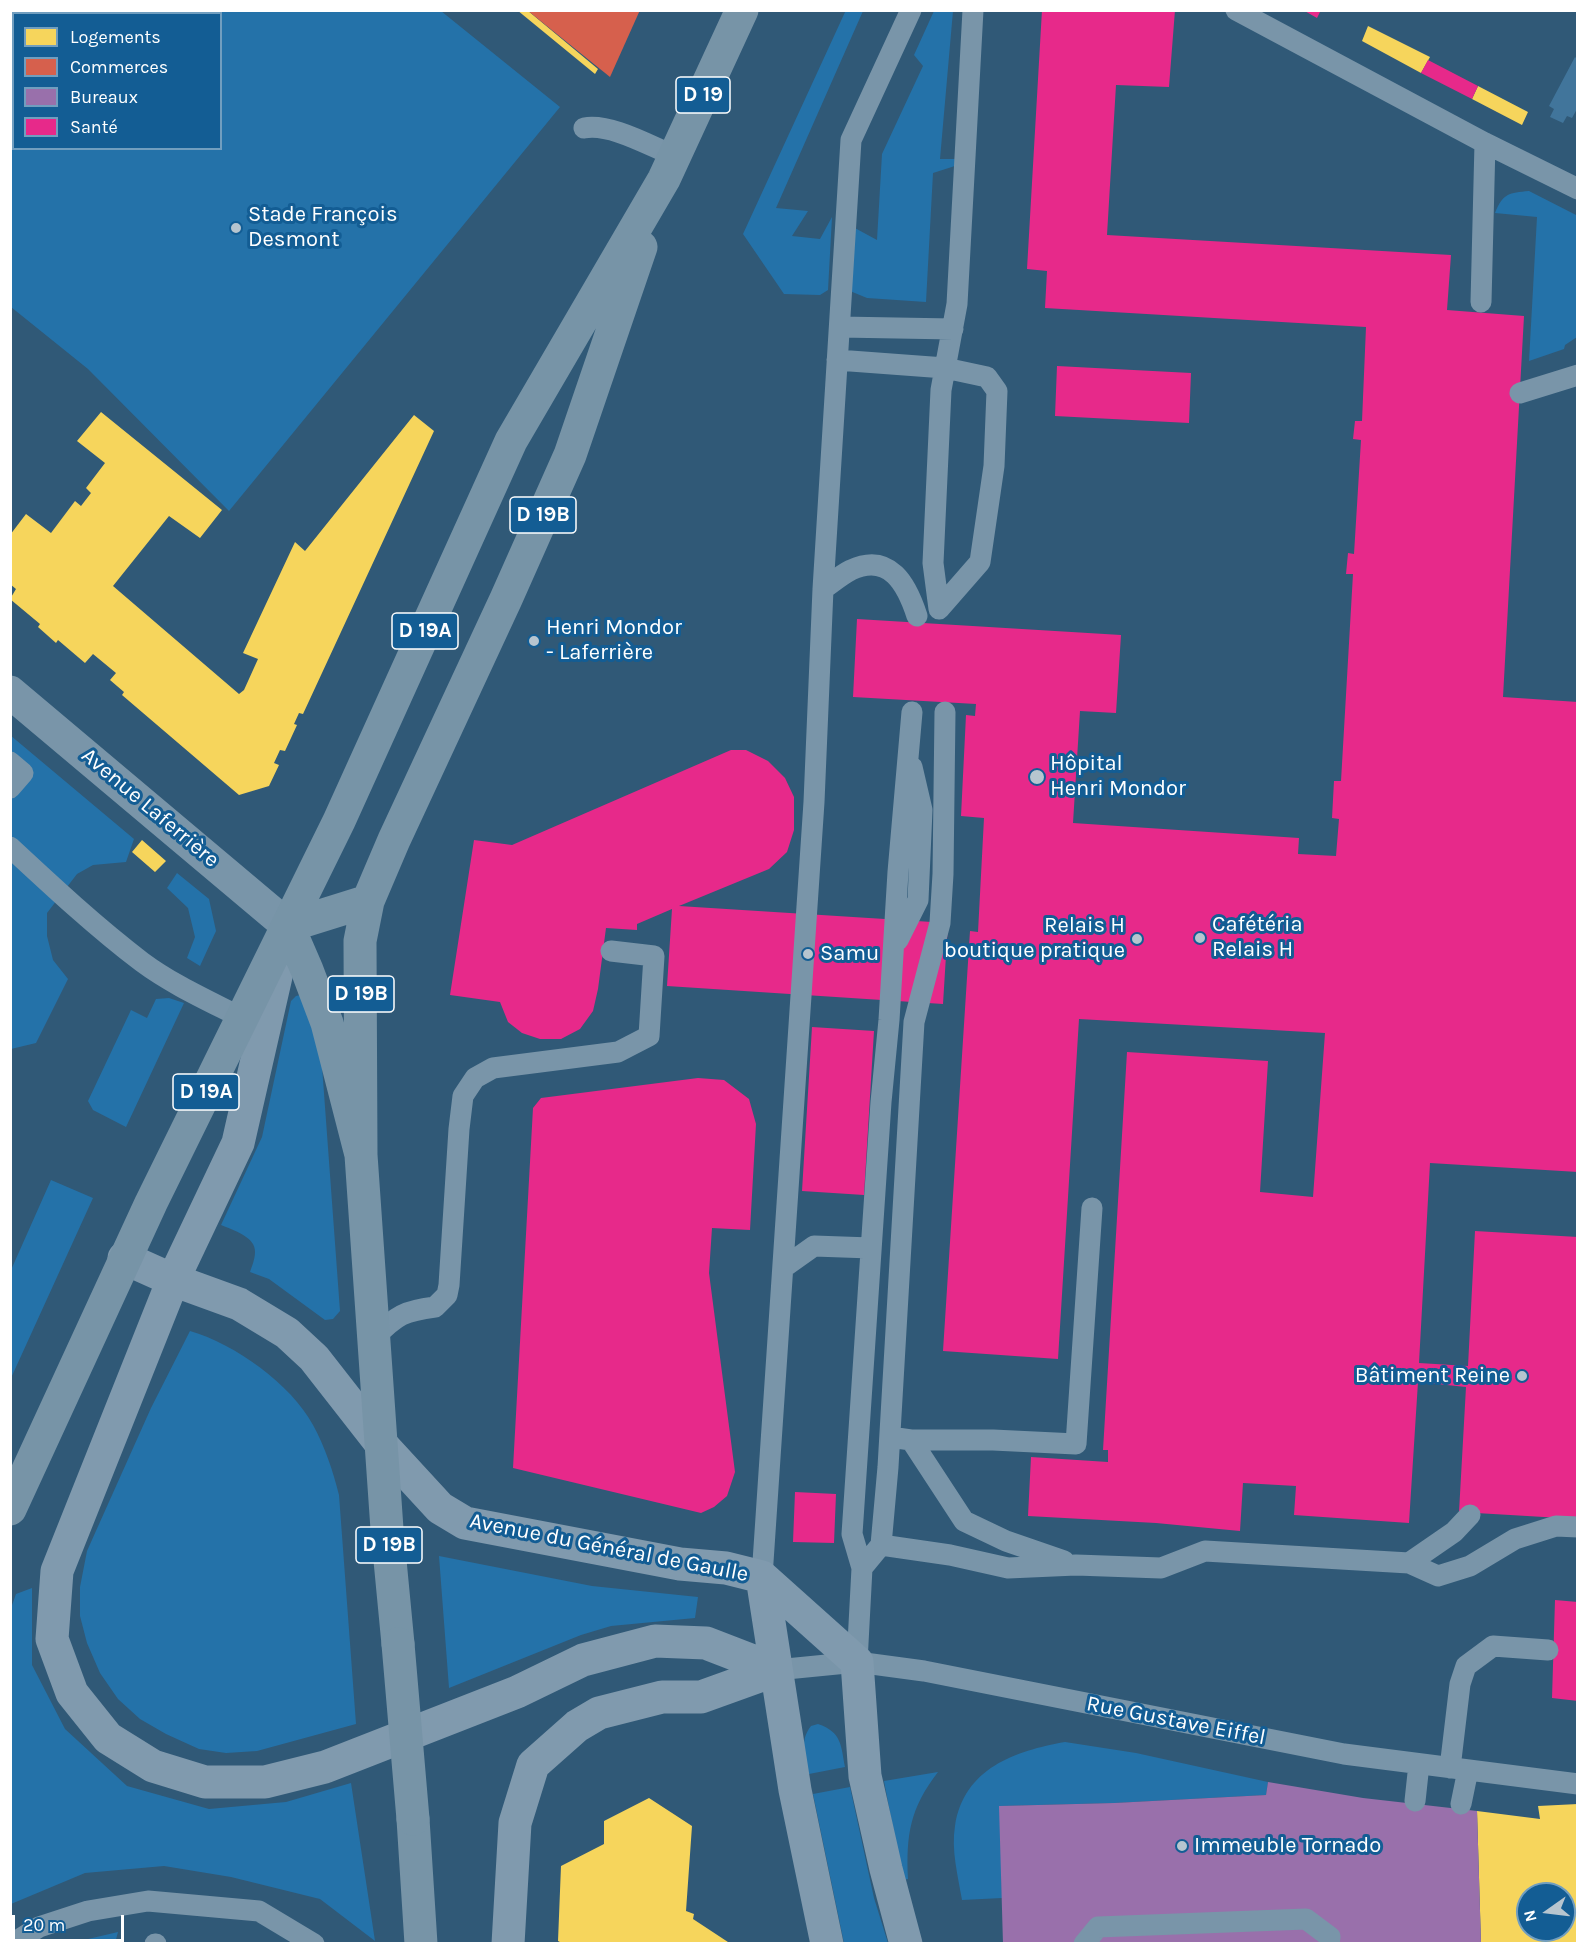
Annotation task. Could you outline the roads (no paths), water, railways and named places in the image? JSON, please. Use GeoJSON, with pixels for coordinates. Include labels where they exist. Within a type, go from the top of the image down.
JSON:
{"type":"FeatureCollection","features":[{"type":"Feature","properties":{"kind":"main road","name":"D 19"},"geometry":{"type":"LineString","coordinates":[[669,167],[742,10]]}},
{"type":"Feature","properties":{"kind":"main road","name":"D 19B"},"geometry":{"type":"LineString","coordinates":[[421,1944],[399,1644],[387,1529],[361,1155],[360,941],[369,901],[394,840],[570,455],[669,167]]}},
{"type":"Feature","properties":{"kind":"main road","name":"D 19A"},"geometry":{"type":"LineString","coordinates":[[10,1509],[124,1258],[355,786],[511,441],[669,167]]}},
{"type":"Feature","properties":{"kind":"main road"},"geometry":{"type":"LineString","coordinates":[[288,926],[369,901]]}},
{"type":"Feature","properties":{"kind":"main road"},"geometry":{"type":"LineString","coordinates":[[288,926],[327,1023],[361,1155]]}},
{"type":"Feature","properties":{"kind":"main road"},"geometry":{"type":"LineString","coordinates":[[288,926],[238,1143],[173,1280],[57,1571],[52,1639],[72,1693],[108,1738],[153,1766],[205,1782],[265,1782],[336,1762],[517,1692],[582,1660],[655,1641],[706,1643],[776,1670]]}},
{"type":"Feature","properties":{"kind":"main road","name":"Avenue du Général de Gaulle"},"geometry":{"type":"LineString","coordinates":[[124,1258],[173,1280],[239,1304],[287,1333],[314,1358],[382,1445],[440,1508],[465,1523],[680,1564],[726,1568],[762,1577],[857,1662]]}},
{"type":"Feature","properties":{"kind":"main road","name":"Avenue du Général de Gaulle"},"geometry":{"type":"LineString","coordinates":[[762,1577],[795,1790],[827,1944]]}},
{"type":"Feature","properties":{"kind":"main road"},"geometry":{"type":"LineString","coordinates":[[857,1662],[865,1776],[885,1869],[906,1944]]}},
{"type":"Feature","properties":{"kind":"main road"},"geometry":{"type":"LineString","coordinates":[[508,1944],[515,1823],[533,1765],[577,1726],[599,1713],[662,1697],[701,1697],[776,1670]]}},
{"type":"Feature","properties":{"kind":"street","name":"Avenue Laferrière"},"geometry":{"type":"LineString","coordinates":[[10,692],[288,926]]}},
{"type":"Feature","properties":{"kind":"lane"},"geometry":{"type":"LineString","coordinates":[[762,1577],[814,802],[823,589],[851,140],[910,10]]}},
{"type":"Feature","properties":{"kind":"lane"},"geometry":{"type":"LineString","coordinates":[[837,360],[945,368],[987,377],[997,391],[994,466],[980,562],[939,609],[933,563],[941,390],[945,368],[953,329],[957,304],[973,10]]}},
{"type":"Feature","properties":{"kind":"lane"},"geometry":{"type":"LineString","coordinates":[[1236,10],[1485,143],[1578,189]]}},
{"type":"Feature","properties":{"kind":"lane"},"geometry":{"type":"LineString","coordinates":[[584,128],[594,126],[616,131],[669,167]]}},
{"type":"Feature","properties":{"kind":"lane"},"geometry":{"type":"LineString","coordinates":[[1480,302],[1485,143]]}},
{"type":"Feature","properties":{"kind":"lane"},"geometry":{"type":"LineString","coordinates":[[840,327],[953,329]]}},
{"type":"Feature","properties":{"kind":"lane"},"geometry":{"type":"LineString","coordinates":[[1520,393],[1578,375]]}},
{"type":"Feature","properties":{"kind":"lane"},"geometry":{"type":"LineString","coordinates":[[823,589],[850,571],[869,566],[883,567],[902,580],[917,616]]}},
{"type":"Feature","properties":{"kind":"lane"},"geometry":{"type":"LineString","coordinates":[[857,1662],[862,1568],[852,1534],[881,1102],[912,712]]}},
{"type":"Feature","properties":{"kind":"lane"},"geometry":{"type":"LineString","coordinates":[[862,1568],[881,1545],[890,1437],[914,1022],[940,923],[944,874],[945,712]]}},
{"type":"Feature","properties":{"kind":"lane"},"geometry":{"type":"LineString","coordinates":[[10,762],[23,772],[10,789]]}},
{"type":"Feature","properties":{"kind":"lane"},"geometry":{"type":"LineString","coordinates":[[10,847],[61,894],[143,963],[195,994],[242,1018]]}},
{"type":"Feature","properties":{"kind":"lane"},"geometry":{"type":"LineString","coordinates":[[375,1337],[394,1318],[420,1308],[435,1307],[447,1295],[463,1096],[475,1078],[493,1068],[618,1052],[650,1036],[654,956],[611,951]]}},
{"type":"Feature","properties":{"kind":"lane"},"geometry":{"type":"LineString","coordinates":[[881,1102],[908,1131]]}},
{"type":"Feature","properties":{"kind":"lane"},"geometry":{"type":"LineString","coordinates":[[890,1437],[911,1440],[993,1440],[1076,1444],[1092,1208]]}},
{"type":"Feature","properties":{"kind":"lane"},"geometry":{"type":"LineString","coordinates":[[783,1268],[814,1246],[871,1248]]}},
{"type":"Feature","properties":{"kind":"lane"},"geometry":{"type":"LineString","coordinates":[[911,1440],[964,1521],[1006,1541],[1076,1565]]}},
{"type":"Feature","properties":{"kind":"lane"},"geometry":{"type":"LineString","coordinates":[[1409,1563],[1455,1532],[1470,1515]]}},
{"type":"Feature","properties":{"kind":"lane"},"geometry":{"type":"LineString","coordinates":[[881,1545],[950,1555],[1008,1568],[1076,1565],[1161,1568],[1205,1551],[1409,1563],[1438,1576],[1470,1566],[1515,1539],[1556,1526],[1578,1527]]}},
{"type":"Feature","properties":{"kind":"lane"},"geometry":{"type":"LineString","coordinates":[[1461,1804],[1460,1684],[1466,1666],[1493,1646],[1548,1650]]}},
{"type":"Feature","properties":{"kind":"lane","name":"Rue Gustave Eiffel"},"geometry":{"type":"LineString","coordinates":[[776,1670],[857,1662],[924,1671],[1344,1754],[1578,1784]]}},
{"type":"Feature","properties":{"kind":"lane"},"geometry":{"type":"LineString","coordinates":[[1415,1801],[1419,1764]]}},
{"type":"Feature","properties":{"kind":"lane"},"geometry":{"type":"LineString","coordinates":[[12,1944],[39,1927],[88,1911],[148,1901],[259,1911],[314,1944]]}},
{"type":"Feature","properties":{"kind":"lane"},"geometry":{"type":"LineString","coordinates":[[1084,1944],[1098,1927],[1306,1919],[1330,1937],[1329,1944]]}},
{"type":"Feature","properties":{"kind":"place","name":"Stade François Desmont"},"geometry":{"type":"Point","coordinates":[236,228]}},
{"type":"Feature","properties":{"kind":"place","name":"Henri Mondor - Laferrière"},"geometry":{"type":"Point","coordinates":[534,641]}},
{"type":"Feature","properties":{"kind":"place","name":"Hôpital Henri Mondor"},"geometry":{"type":"Point","coordinates":[1037,777]}},
{"type":"Feature","properties":{"kind":"place","name":"Cafétéria Relais H"},"geometry":{"type":"Point","coordinates":[1200,938]}},
{"type":"Feature","properties":{"kind":"place","name":"Relais H boutique pratique"},"geometry":{"type":"Point","coordinates":[1137,939]}},
{"type":"Feature","properties":{"kind":"place","name":"Samu"},"geometry":{"type":"Point","coordinates":[808,954]}},
{"type":"Feature","properties":{"kind":"place","name":"Bâtiment Reine"},"geometry":{"type":"Point","coordinates":[1522,1376]}},
{"type":"Feature","properties":{"kind":"place","name":"Immeuble Tornado"},"geometry":{"type":"Point","coordinates":[1182,1846]}}]}
